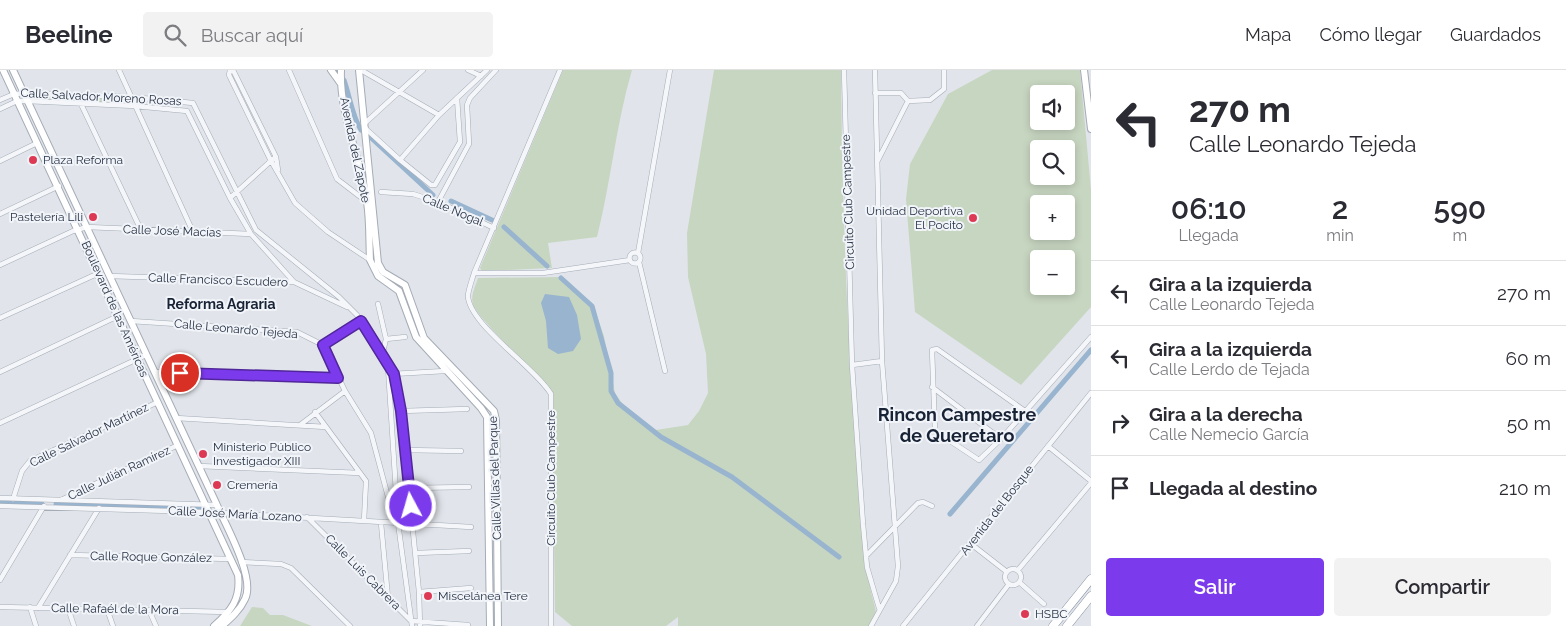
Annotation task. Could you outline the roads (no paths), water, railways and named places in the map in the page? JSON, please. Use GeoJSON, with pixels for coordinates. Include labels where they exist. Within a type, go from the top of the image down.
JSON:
{"type":"FeatureCollection","features":[{"type":"Feature","properties":{"kind":"highway"},"geometry":{"type":"LineString","coordinates":[[1053,626],[1091,578]]}},
{"type":"Feature","properties":{"kind":"highway"},"geometry":{"type":"LineString","coordinates":[[1067,626],[1091,596]]}},
{"type":"Feature","properties":{"kind":"main road","name":"Boulevard de las Américas"},"geometry":{"type":"LineString","coordinates":[[3,70],[59,186],[238,575],[239,591],[229,612],[214,626]]}},
{"type":"Feature","properties":{"kind":"main road","name":"Boulevard de las Américas"},"geometry":{"type":"LineString","coordinates":[[13,70],[199,466],[241,562],[248,581],[246,598],[235,614],[223,626]]}},
{"type":"Feature","properties":{"kind":"main road"},"geometry":{"type":"LineString","coordinates":[[331,70],[341,84]]}},
{"type":"Feature","properties":{"kind":"main road","name":"Avenida del Zapote"},"geometry":{"type":"LineString","coordinates":[[341,70],[341,84],[368,203],[370,260]]}},
{"type":"Feature","properties":{"kind":"main road","name":"Avenida del Zapote"},"geometry":{"type":"LineString","coordinates":[[360,70],[364,126],[376,226],[376,256]]}},
{"type":"Feature","properties":{"kind":"main road"},"geometry":{"type":"LineString","coordinates":[[1084,70],[1091,129]]}},
{"type":"Feature","properties":{"kind":"main road","name":"Calle Villas del Parque"},"geometry":{"type":"LineString","coordinates":[[376,256],[380,268],[405,285],[424,338],[494,411],[496,420],[498,626]]}},
{"type":"Feature","properties":{"kind":"main road","name":"Calle Villas del Parque"},"geometry":{"type":"LineString","coordinates":[[370,260],[378,276],[399,291],[416,337],[445,371],[481,408],[489,425],[486,487],[490,626]]}},
{"type":"Feature","properties":{"kind":"street"},"geometry":{"type":"LineString","coordinates":[[119,70],[193,232]]}},
{"type":"Feature","properties":{"kind":"street"},"geometry":{"type":"LineString","coordinates":[[231,70],[276,157],[278,171]]}},
{"type":"Feature","properties":{"kind":"street"},"geometry":{"type":"LineString","coordinates":[[231,70],[229,75],[271,161],[295,203],[307,215],[370,260]]}},
{"type":"Feature","properties":{"kind":"street"},"geometry":{"type":"LineString","coordinates":[[289,70],[337,180],[368,203]]}},
{"type":"Feature","properties":{"kind":"street"},"geometry":{"type":"LineString","coordinates":[[360,70],[439,115]]}},
{"type":"Feature","properties":{"kind":"street"},"geometry":{"type":"LineString","coordinates":[[364,126],[423,70]]}},
{"type":"Feature","properties":{"kind":"street"},"geometry":{"type":"LineString","coordinates":[[468,70],[481,76]]}},
{"type":"Feature","properties":{"kind":"street"},"geometry":{"type":"LineString","coordinates":[[400,160],[439,115],[487,70]]}},
{"type":"Feature","properties":{"kind":"street"},"geometry":{"type":"LineString","coordinates":[[438,202],[469,144],[467,105],[470,98],[496,70]]}},
{"type":"Feature","properties":{"kind":"street","name":"Circuito Club Campestre"},"geometry":{"type":"LineString","coordinates":[[551,626],[551,394],[534,373],[480,321],[471,308],[468,296],[474,273],[560,70]]}},
{"type":"Feature","properties":{"kind":"street"},"geometry":{"type":"LineString","coordinates":[[665,371],[639,262],[641,258],[638,253],[670,70]]}},
{"type":"Feature","properties":{"kind":"street","name":"Circuito Club Campestre"},"geometry":{"type":"LineString","coordinates":[[844,70],[852,365],[867,567],[879,608]]}},
{"type":"Feature","properties":{"kind":"street"},"geometry":{"type":"LineString","coordinates":[[871,626],[879,608],[898,576],[882,361],[875,70]]}},
{"type":"Feature","properties":{"kind":"street"},"geometry":{"type":"LineString","coordinates":[[875,93],[898,93],[908,101],[926,101],[941,94],[944,89],[944,70]]}},
{"type":"Feature","properties":{"kind":"street","name":"Calle Salvador Moreno Rosas"},"geometry":{"type":"LineString","coordinates":[[0,100],[14,94],[23,93],[191,101],[256,230],[350,309]]}},
{"type":"Feature","properties":{"kind":"street","name":"Calle Nogal"},"geometry":{"type":"LineString","coordinates":[[364,126],[400,160],[431,184],[435,185],[460,142],[457,98]]}},
{"type":"Feature","properties":{"kind":"street","name":"Calle Salvador Moreno Rosas"},"geometry":{"type":"LineString","coordinates":[[0,109],[17,101],[27,101],[184,110],[190,116],[230,198],[251,234],[294,282]]}},
{"type":"Feature","properties":{"kind":"street"},"geometry":{"type":"LineString","coordinates":[[876,164],[908,101]]}},
{"type":"Feature","properties":{"kind":"street"},"geometry":{"type":"LineString","coordinates":[[81,104],[141,230]]}},
{"type":"Feature","properties":{"kind":"street","name":"Calle Salvador Moreno Rosas"},"geometry":{"type":"LineString","coordinates":[[190,116],[198,112]]}},
{"type":"Feature","properties":{"kind":"street"},"geometry":{"type":"LineString","coordinates":[[0,161],[37,143]]}},
{"type":"Feature","properties":{"kind":"street"},"geometry":{"type":"LineString","coordinates":[[230,198],[276,157]]}},
{"type":"Feature","properties":{"kind":"street"},"geometry":{"type":"LineString","coordinates":[[0,214],[59,186]]}},
{"type":"Feature","properties":{"kind":"street","name":"Calle Nogal"},"geometry":{"type":"LineString","coordinates":[[381,192],[413,194],[438,202],[494,228]]}},
{"type":"Feature","properties":{"kind":"street","name":"Calle José Macías"},"geometry":{"type":"LineString","coordinates":[[0,265],[87,227],[251,234]]}},
{"type":"Feature","properties":{"kind":"street"},"geometry":{"type":"LineString","coordinates":[[251,234],[256,230]]}},
{"type":"Feature","properties":{"kind":"street"},"geometry":{"type":"LineString","coordinates":[[630,260],[631,254],[638,253]]}},
{"type":"Feature","properties":{"kind":"street"},"geometry":{"type":"LineString","coordinates":[[474,273],[543,273],[630,260],[635,263],[639,262]]}},
{"type":"Feature","properties":{"kind":"street"},"geometry":{"type":"LineString","coordinates":[[0,318],[99,272]]}},
{"type":"Feature","properties":{"kind":"street","name":"Calle Francisco Escudero"},"geometry":{"type":"LineString","coordinates":[[110,276],[294,282],[350,309]]}},
{"type":"Feature","properties":{"kind":"street"},"geometry":{"type":"LineString","coordinates":[[378,304],[386,339],[382,356]]}},
{"type":"Feature","properties":{"kind":"street"},"geometry":{"type":"LineString","coordinates":[[350,309],[361,321],[394,374],[401,411],[420,592],[421,624]]}},
{"type":"Feature","properties":{"kind":"street"},"geometry":{"type":"LineString","coordinates":[[0,372],[118,316]]}},
{"type":"Feature","properties":{"kind":"street","name":"Calle Leonardo Tejeda"},"geometry":{"type":"LineString","coordinates":[[131,321],[297,332],[323,345]]}},
{"type":"Feature","properties":{"kind":"street"},"geometry":{"type":"LineString","coordinates":[[361,321],[323,345],[338,378],[370,433],[396,523]]}},
{"type":"Feature","properties":{"kind":"street"},"geometry":{"type":"LineString","coordinates":[[386,339],[405,337]]}},
{"type":"Feature","properties":{"kind":"street"},"geometry":{"type":"LineString","coordinates":[[1025,411],[937,349],[933,348],[931,351],[936,431],[976,459],[981,460],[1001,438],[1091,337]]}},
{"type":"Feature","properties":{"kind":"street"},"geometry":{"type":"LineString","coordinates":[[0,423],[146,355]]}},
{"type":"Feature","properties":{"kind":"street"},"geometry":{"type":"LineString","coordinates":[[852,365],[882,361]]}},
{"type":"Feature","properties":{"kind":"street"},"geometry":{"type":"LineString","coordinates":[[388,367],[396,523],[412,623]]}},
{"type":"Feature","properties":{"kind":"street"},"geometry":{"type":"LineString","coordinates":[[387,375],[445,371]]}},
{"type":"Feature","properties":{"kind":"street"},"geometry":{"type":"LineString","coordinates":[[154,372],[338,378]]}},
{"type":"Feature","properties":{"kind":"street"},"geometry":{"type":"LineString","coordinates":[[932,387],[1001,438]]}},
{"type":"Feature","properties":{"kind":"street"},"geometry":{"type":"LineString","coordinates":[[300,425],[345,391]]}},
{"type":"Feature","properties":{"kind":"street","name":"Avenida del Bosque"},"geometry":{"type":"LineString","coordinates":[[903,626],[1091,392]]}},
{"type":"Feature","properties":{"kind":"street","name":"Calle Salvador Martínez"},"geometry":{"type":"LineString","coordinates":[[13,499],[22,471],[30,461],[158,402]]}},
{"type":"Feature","properties":{"kind":"street"},"geometry":{"type":"LineString","coordinates":[[401,411],[467,409]]}},
{"type":"Feature","properties":{"kind":"street"},"geometry":{"type":"LineString","coordinates":[[315,412],[360,472],[366,484],[364,521]]}},
{"type":"Feature","properties":{"kind":"street"},"geometry":{"type":"LineString","coordinates":[[176,418],[326,427]]}},
{"type":"Feature","properties":{"kind":"street","name":"Calle Julián Ramírez"},"geometry":{"type":"LineString","coordinates":[[61,500],[178,445]]}},
{"type":"Feature","properties":{"kind":"street"},"geometry":{"type":"LineString","coordinates":[[1018,570],[1091,482],[1048,446]]}},
{"type":"Feature","properties":{"kind":"street"},"geometry":{"type":"LineString","coordinates":[[405,450],[461,451]]}},
{"type":"Feature","properties":{"kind":"street"},"geometry":{"type":"LineString","coordinates":[[199,466],[360,472]]}},
{"type":"Feature","properties":{"kind":"street"},"geometry":{"type":"LineString","coordinates":[[409,488],[469,487]]}},
{"type":"Feature","properties":{"kind":"street","name":"Calle José María Lozano"},"geometry":{"type":"LineString","coordinates":[[0,498],[217,505]]}},
{"type":"Feature","properties":{"kind":"street"},"geometry":{"type":"LineString","coordinates":[[0,580],[44,507],[45,500]]}},
{"type":"Feature","properties":{"kind":"street"},"geometry":{"type":"LineString","coordinates":[[866,556],[918,503],[923,502],[932,506]]}},
{"type":"Feature","properties":{"kind":"street","name":"Calle José María Lozano"},"geometry":{"type":"LineString","coordinates":[[0,506],[209,512],[470,527]]}},
{"type":"Feature","properties":{"kind":"street"},"geometry":{"type":"LineString","coordinates":[[38,608],[99,508]]}},
{"type":"Feature","properties":{"kind":"street","name":"Calle Luis Cabrera"},"geometry":{"type":"LineString","coordinates":[[307,517],[412,623],[468,625]]}},
{"type":"Feature","properties":{"kind":"street"},"geometry":{"type":"LineString","coordinates":[[381,523],[388,598]]}},
{"type":"Feature","properties":{"kind":"street"},"geometry":{"type":"LineString","coordinates":[[970,544],[1007,572]]}},
{"type":"Feature","properties":{"kind":"street"},"geometry":{"type":"LineString","coordinates":[[416,553],[469,551]]}},
{"type":"Feature","properties":{"kind":"street","name":"Calle Roque González"},"geometry":{"type":"LineString","coordinates":[[70,555],[231,559]]}},
{"type":"Feature","properties":{"kind":"street"},"geometry":{"type":"LineString","coordinates":[[241,562],[280,564],[291,568],[350,626]]}},
{"type":"Feature","properties":{"kind":"street"},"geometry":{"type":"LineString","coordinates":[[1009,584],[1005,578],[1007,572],[1012,569],[1018,570]]}},
{"type":"Feature","properties":{"kind":"street"},"geometry":{"type":"LineString","coordinates":[[1018,570],[1021,576],[1020,582]]}},
{"type":"Feature","properties":{"kind":"street"},"geometry":{"type":"LineString","coordinates":[[1009,584],[1014,585],[1020,582]]}},
{"type":"Feature","properties":{"kind":"street"},"geometry":{"type":"LineString","coordinates":[[1020,582],[1044,604]]}},
{"type":"Feature","properties":{"kind":"street"},"geometry":{"type":"LineString","coordinates":[[976,626],[1009,584]]}},
{"type":"Feature","properties":{"kind":"street"},"geometry":{"type":"LineString","coordinates":[[420,592],[471,588]]}},
{"type":"Feature","properties":{"kind":"street","name":"Calle Rafaél de la Mora"},"geometry":{"type":"LineString","coordinates":[[0,606],[229,612]]}},
{"type":"Feature","properties":{"kind":"street"},"geometry":{"type":"LineString","coordinates":[[30,607],[36,626]]}},
{"type":"Feature","properties":{"kind":"street"},"geometry":{"type":"LineString","coordinates":[[68,608],[74,626]]}},
{"type":"Feature","properties":{"kind":"street"},"geometry":{"type":"LineString","coordinates":[[107,609],[113,626]]}},
{"type":"Feature","properties":{"kind":"street"},"geometry":{"type":"LineString","coordinates":[[149,610],[156,626]]}},
{"type":"Feature","properties":{"kind":"water"},"geometry":{"type":"Polygon","coordinates":[[[545,294],[569,297],[577,315],[581,339],[573,351],[558,354],[548,348],[546,321],[541,303],[545,294]]]}},
{"type":"Feature","properties":{"kind":"waterway"},"geometry":{"type":"LineString","coordinates":[[344,80],[353,113],[361,130]]}},
{"type":"Feature","properties":{"kind":"waterway"},"geometry":{"type":"LineString","coordinates":[[368,135],[433,195]]}},
{"type":"Feature","properties":{"kind":"waterway"},"geometry":{"type":"LineString","coordinates":[[451,201],[492,220]]}},
{"type":"Feature","properties":{"kind":"waterway"},"geometry":{"type":"LineString","coordinates":[[504,227],[547,266]]}},
{"type":"Feature","properties":{"kind":"waterway"},"geometry":{"type":"LineString","coordinates":[[561,278],[592,306],[611,373],[611,391],[618,403],[661,437],[732,477],[839,557]]}},
{"type":"Feature","properties":{"kind":"waterway"},"geometry":{"type":"LineString","coordinates":[[950,514],[1091,350]]}},
{"type":"Feature","properties":{"kind":"waterway"},"geometry":{"type":"LineString","coordinates":[[0,503],[42,504]]}},
{"type":"Feature","properties":{"kind":"waterway"},"geometry":{"type":"LineString","coordinates":[[56,504],[202,508]]}},
{"type":"Feature","properties":{"kind":"place","name":"Plaza Reforma"},"geometry":{"type":"Point","coordinates":[33,160]}},
{"type":"Feature","properties":{"kind":"place","name":"Pastelería Lili"},"geometry":{"type":"Point","coordinates":[93,217]}},
{"type":"Feature","properties":{"kind":"place","name":"Unidad Deportiva El Pocito"},"geometry":{"type":"Point","coordinates":[973,218]}},
{"type":"Feature","properties":{"kind":"place","name":"Ministerio Público Investigador XIII"},"geometry":{"type":"Point","coordinates":[203,454]}},
{"type":"Feature","properties":{"kind":"place","name":"Cremería"},"geometry":{"type":"Point","coordinates":[217,485]}},
{"type":"Feature","properties":{"kind":"place","name":"Miscelánea Tere"},"geometry":{"type":"Point","coordinates":[428,596]}},
{"type":"Feature","properties":{"kind":"place","name":"HSBC"},"geometry":{"type":"Point","coordinates":[1025,614]}},
{"type":"Feature","properties":{"kind":"district","name":"Reforma Agraria"},"geometry":{"type":"Point","coordinates":[221,304]}},
{"type":"Feature","properties":{"kind":"district","name":"Rincon Campestre de Queretaro"},"geometry":{"type":"Point","coordinates":[957,424]}}]}
